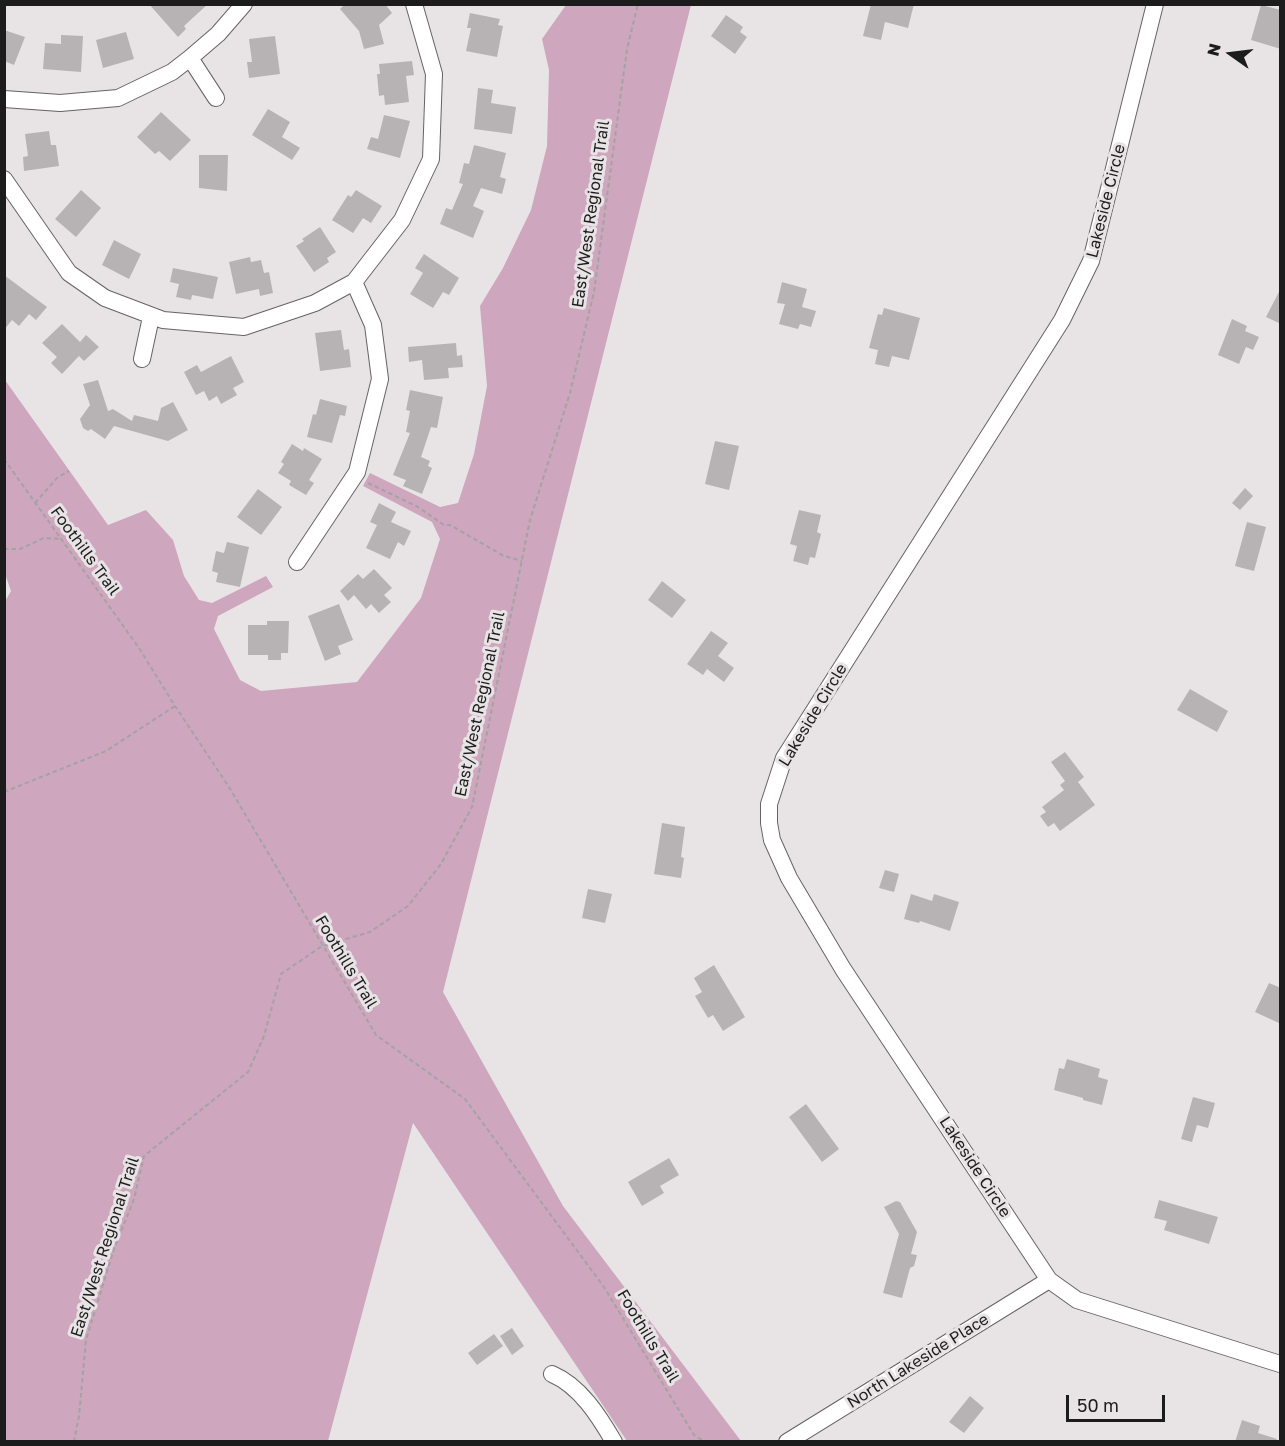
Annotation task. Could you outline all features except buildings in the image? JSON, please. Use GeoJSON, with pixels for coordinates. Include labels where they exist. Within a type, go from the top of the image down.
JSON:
{"type":"FeatureCollection","features":[{"type":"Feature","properties":{"kind":"street"},"geometry":{"type":"LineString","coordinates":[[4,99],[60,103],[118,98],[172,72],[218,34],[244,4]]}},
{"type":"Feature","properties":{"kind":"street"},"geometry":{"type":"LineString","coordinates":[[4,179],[69,273],[105,298],[151,317],[244,327],[315,303],[354,282],[402,220],[431,159],[434,74],[414,4]]}},
{"type":"Feature","properties":{"kind":"street","name":"Lakeside Circle"},"geometry":{"type":"LineString","coordinates":[[1155,4],[1091,261],[1062,320],[784,758],[769,804],[769,824],[772,840],[789,878],[843,969],[1049,1280],[1077,1300],[1281,1364]]}},
{"type":"Feature","properties":{"kind":"street"},"geometry":{"type":"LineString","coordinates":[[190,58],[216,98]]}},
{"type":"Feature","properties":{"kind":"street"},"geometry":{"type":"LineString","coordinates":[[297,562],[356,474],[380,379],[373,325],[354,282]]}},
{"type":"Feature","properties":{"kind":"street"},"geometry":{"type":"LineString","coordinates":[[142,359],[151,317]]}},
{"type":"Feature","properties":{"kind":"street","name":"North Lakeside Place"},"geometry":{"type":"LineString","coordinates":[[787,1442],[1049,1280]]}},
{"type":"Feature","properties":{"kind":"street"},"geometry":{"type":"LineString","coordinates":[[552,1374],[567,1380],[601,1420],[614,1442]]}},
{"type":"Feature","properties":{"kind":"path","name":"East/West Regional Trail"},"geometry":{"type":"LineString","coordinates":[[74,1442],[80,1416],[86,1340],[114,1249],[134,1199],[144,1156],[248,1072],[264,1036],[281,974],[322,946],[370,932],[408,906],[441,864],[472,807],[530,520],[570,393],[594,292],[627,49],[638,4]]}},
{"type":"Feature","properties":{"kind":"path","name":"Foothills Trail"},"geometry":{"type":"LineString","coordinates":[[4,459],[140,648],[229,787],[376,1035],[465,1099],[604,1287],[694,1436],[705,1442]]}},
{"type":"Feature","properties":{"kind":"path"},"geometry":{"type":"LineString","coordinates":[[34,503],[58,477],[69,471]]}},
{"type":"Feature","properties":{"kind":"path"},"geometry":{"type":"LineString","coordinates":[[356,474],[378,489],[418,507],[444,525],[450,525],[504,556],[522,561]]}},
{"type":"Feature","properties":{"kind":"path"},"geometry":{"type":"LineString","coordinates":[[4,549],[20,549],[44,538],[61,539]]}},
{"type":"Feature","properties":{"kind":"path"},"geometry":{"type":"LineString","coordinates":[[4,792],[106,751],[175,706]]}},
{"type":"Feature","properties":{"kind":"shaded area"},"geometry":{"type":"Polygon","coordinates":[[[566,5],[691,5],[443,992],[563,1206],[741,1441],[627,1441],[413,1123],[328,1441],[5,1441],[4,603],[11,591],[4,571],[5,380],[108,525],[146,510],[173,540],[184,576],[199,600],[212,603],[266,576],[273,587],[218,616],[214,629],[240,680],[261,691],[357,682],[421,598],[440,539],[432,522],[363,486],[370,473],[440,507],[458,503],[474,454],[487,386],[480,306],[503,268],[531,210],[547,146],[549,70],[542,39],[566,5]]]}}]}
